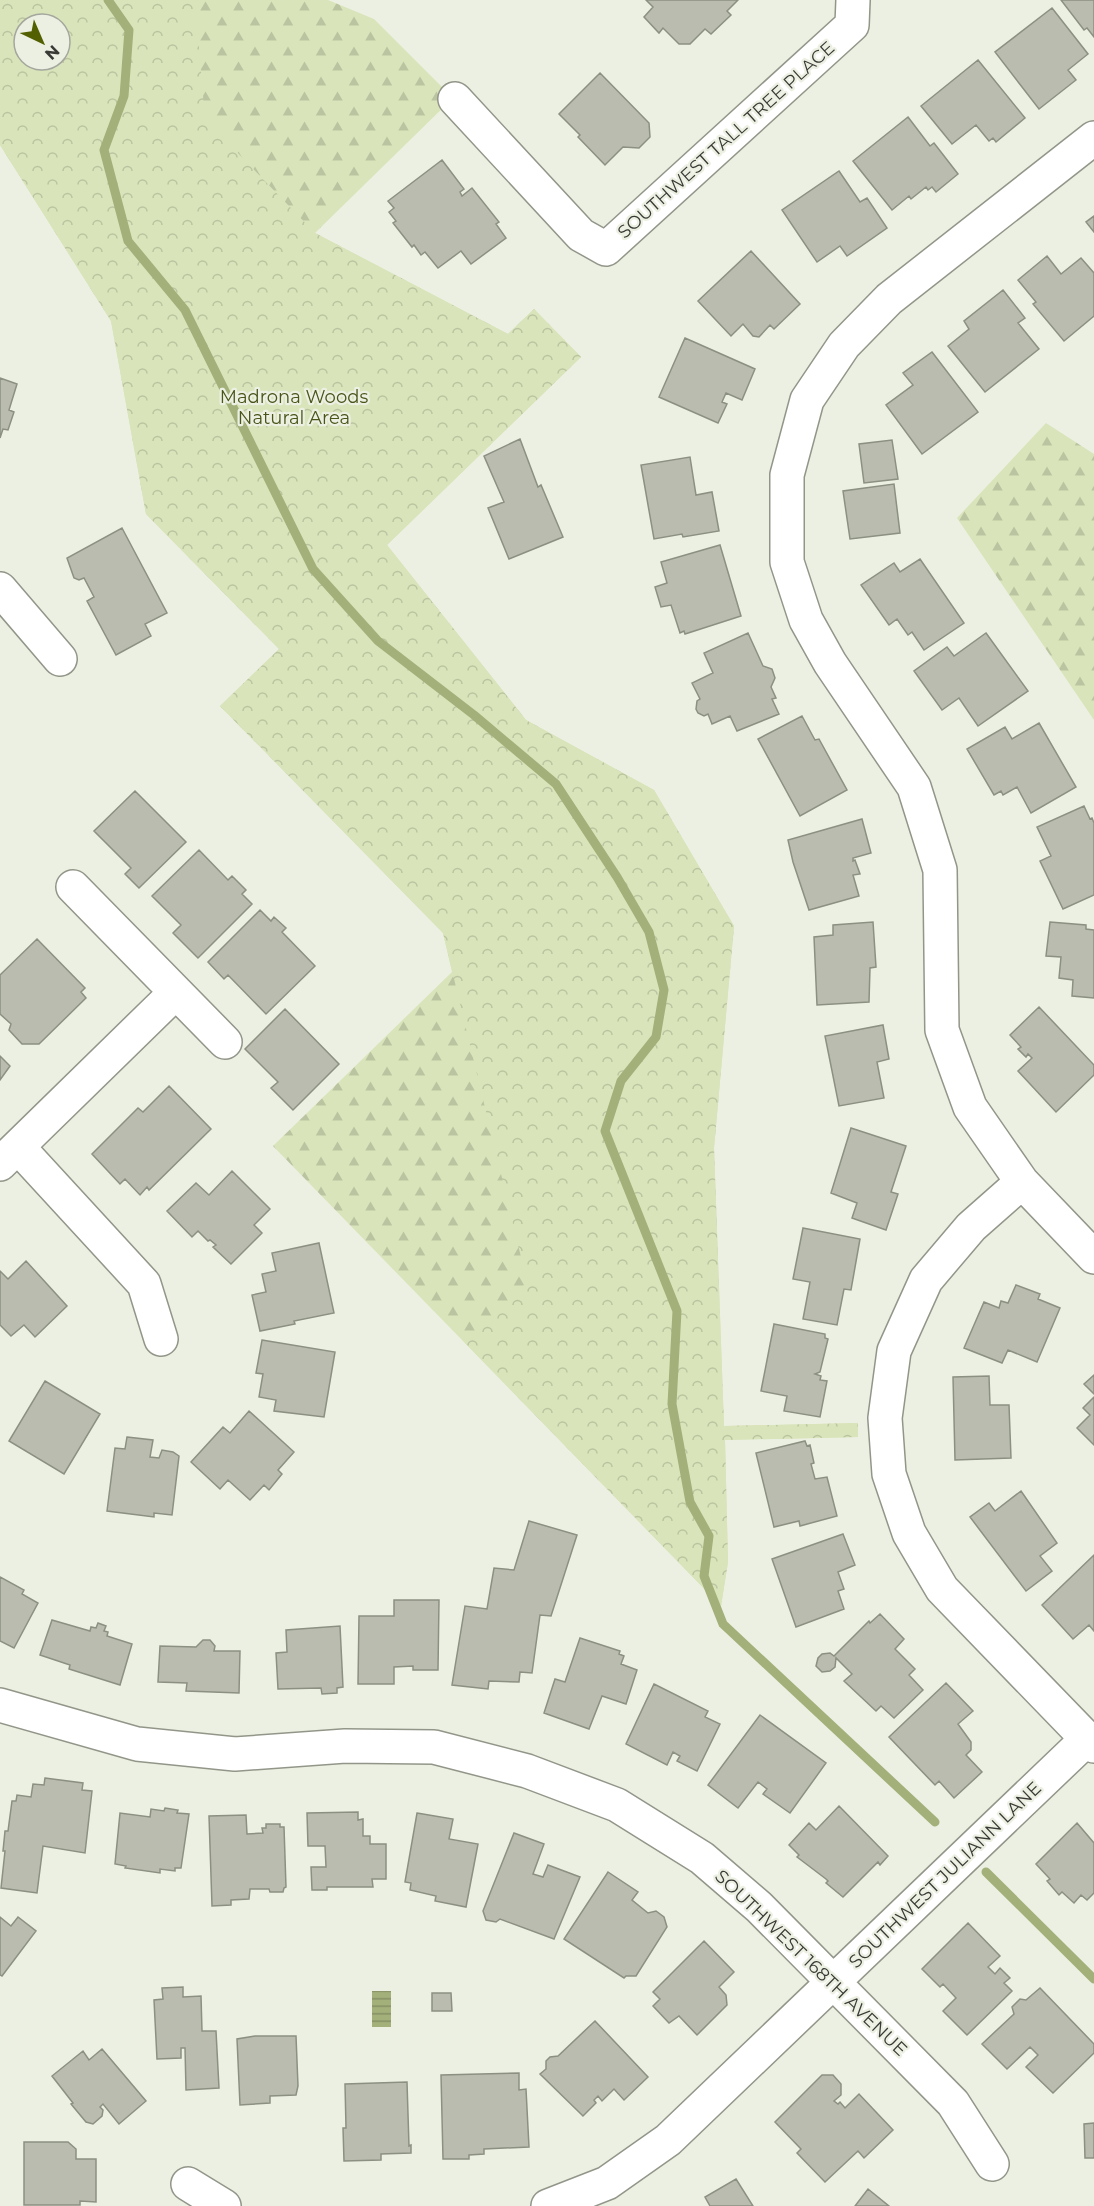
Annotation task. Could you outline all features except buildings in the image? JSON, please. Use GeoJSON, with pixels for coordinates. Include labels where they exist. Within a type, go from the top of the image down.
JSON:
{"type":"FeatureCollection","features":[{"type":"Feature","properties":{"kind":"street","name":"SOUTHWEST TALL TREE PLACE"},"geometry":{"type":"LineString","coordinates":[[455,99],[581,235],[606,249],[852,25],[853,0]]}},
{"type":"Feature","properties":{"kind":"street"},"geometry":{"type":"LineString","coordinates":[[1094,138],[889,299],[844,345],[807,399],[787,475],[787,562],[806,620],[830,663],[914,788],[940,870],[942,1030],[970,1107],[1022,1182],[1094,1257]]}},
{"type":"Feature","properties":{"kind":"street"},"geometry":{"type":"LineString","coordinates":[[0,589],[60,659]]}},
{"type":"Feature","properties":{"kind":"street"},"geometry":{"type":"LineString","coordinates":[[73,887],[225,1042]]}},
{"type":"Feature","properties":{"kind":"street"},"geometry":{"type":"LineString","coordinates":[[161,1339],[144,1284],[9,1155],[176,992]]}},
{"type":"Feature","properties":{"kind":"street"},"geometry":{"type":"LineString","coordinates":[[1022,1182],[971,1227],[926,1280],[921,1290],[894,1351],[885,1418],[889,1474],[909,1533],[942,1589],[1090,1743]]}},
{"type":"Feature","properties":{"kind":"street","name":"SOUTHWEST 168TH AVENUE"},"geometry":{"type":"LineString","coordinates":[[0,1705],[136,1744],[236,1754],[345,1746],[434,1747],[527,1771],[616,1805],[702,1858],[759,1907],[953,2103],[992,2164]]}},
{"type":"Feature","properties":{"kind":"street","name":"SOUTHWEST JULIANN LANE"},"geometry":{"type":"LineString","coordinates":[[548,2206],[607,2183],[668,2140],[1090,1743]]}},
{"type":"Feature","properties":{"kind":"street"},"geometry":{"type":"LineString","coordinates":[[188,2184],[224,2206]]}},
{"type":"Feature","properties":{"kind":"green space","name":"Madrona Woods Natural Area"},"geometry":{"type":"Polygon","coordinates":[[[0,0],[328,0],[374,19],[453,98],[315,233],[508,334],[534,309],[581,357],[387,545],[526,720],[654,790],[734,926],[714,1148],[724,1426],[858,1423],[858,1437],[725,1440],[728,1562],[721,1606],[273,1146],[452,972],[443,933],[220,706],[279,649],[146,514],[111,321],[0,145],[0,0]]]}},
{"type":"Feature","properties":{"kind":"green space","name":"Madrona Woods Natural Area"},"geometry":{"type":"Polygon","coordinates":[[[0,0],[195,0],[205,119],[315,233],[508,334],[534,309],[581,357],[387,545],[526,720],[654,790],[734,926],[714,1148],[724,1426],[858,1423],[858,1437],[725,1440],[728,1562],[721,1606],[465,1343],[527,1282],[443,933],[220,706],[279,649],[146,514],[111,321],[0,145],[0,0]]]}},
{"type":"Feature","properties":{"kind":"green space"},"geometry":{"type":"Polygon","coordinates":[[[1046,423],[1094,454],[1094,720],[957,518],[1046,423]]]}},
{"type":"Feature","properties":{"kind":"shaded area"},"geometry":{"type":"Polygon","coordinates":[[[372,1991],[391,1991],[391,2027],[372,2027],[372,1991]]]}},
{"type":"Feature","properties":{"kind":"waterway"},"geometry":{"type":"LineString","coordinates":[[108,0],[129,30],[124,96],[104,150],[128,241],[185,310],[313,569],[378,641],[474,715],[556,784],[617,877],[649,932],[664,990],[656,1037],[621,1081],[605,1131],[677,1311],[672,1404],[690,1502],[709,1536],[704,1576],[723,1624],[935,1822]]}},
{"type":"Feature","properties":{"kind":"waterway"},"geometry":{"type":"LineString","coordinates":[[986,1872],[1094,1979]]}}]}
